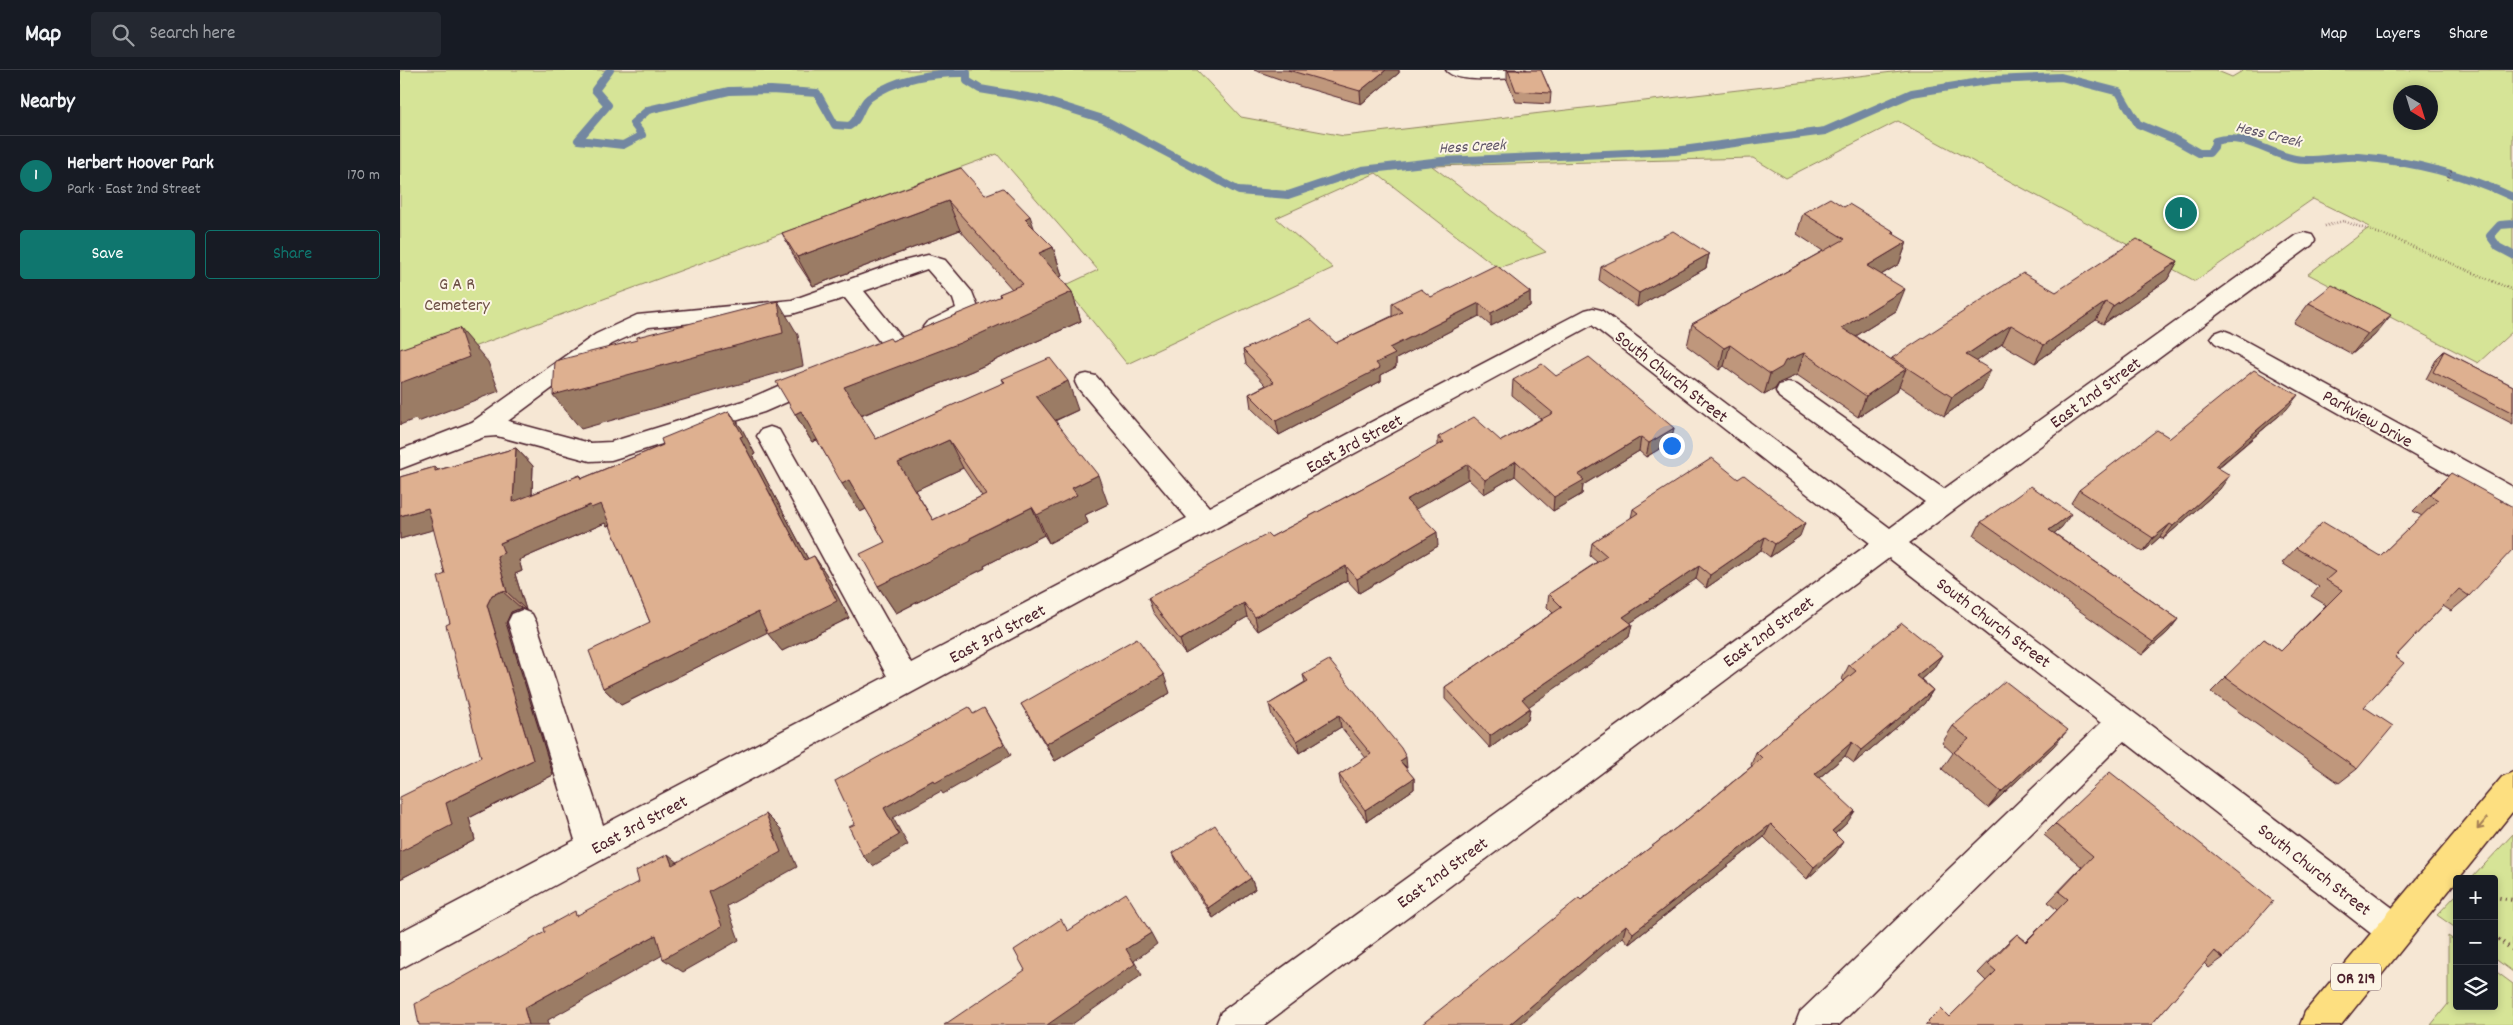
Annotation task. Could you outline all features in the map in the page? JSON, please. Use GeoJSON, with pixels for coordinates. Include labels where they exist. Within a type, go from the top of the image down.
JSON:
{"type":"FeatureCollection","features":[{"type":"Feature","properties":{"kind":"main road","name":"OR 219"},"geometry":{"type":"LineString","coordinates":[[2318,1025],[2513,787]]}},
{"type":"Feature","properties":{"kind":"street"},"geometry":{"type":"LineString","coordinates":[[1455,70],[1461,73],[1519,73]]}},
{"type":"Feature","properties":{"kind":"street","name":"East 2nd Street"},"geometry":{"type":"LineString","coordinates":[[1234,1025],[1888,543],[2304,240]]}},
{"type":"Feature","properties":{"kind":"street"},"geometry":{"type":"LineString","coordinates":[[400,460],[481,428],[604,339],[624,328],[645,320],[792,307],[903,268],[928,262],[937,265],[964,297],[968,310],[959,317],[886,349],[850,288]]}},
{"type":"Feature","properties":{"kind":"street","name":"East 3rd Street"},"geometry":{"type":"LineString","coordinates":[[400,951],[1593,315]]}},
{"type":"Feature","properties":{"kind":"street","name":"South Church Street"},"geometry":{"type":"LineString","coordinates":[[1593,315],[2394,930]]}},
{"type":"Feature","properties":{"kind":"street","name":"Parkview Drive"},"geometry":{"type":"LineString","coordinates":[[2223,338],[2513,498]]}},
{"type":"Feature","properties":{"kind":"street"},"geometry":{"type":"LineString","coordinates":[[481,428],[497,427],[590,452],[611,451],[756,406],[834,372]]}},
{"type":"Feature","properties":{"kind":"street"},"geometry":{"type":"LineString","coordinates":[[1087,382],[1206,522]]}},
{"type":"Feature","properties":{"kind":"street"},"geometry":{"type":"LineString","coordinates":[[1788,390],[1944,502]]}},
{"type":"Feature","properties":{"kind":"street"},"geometry":{"type":"LineString","coordinates":[[770,436],[906,682]]}},
{"type":"Feature","properties":{"kind":"street"},"geometry":{"type":"LineString","coordinates":[[522,622],[594,848]]}},
{"type":"Feature","properties":{"kind":"street"},"geometry":{"type":"LineString","coordinates":[[1813,1025],[2124,721]]}},
{"type":"Feature","properties":{"kind":"path"},"geometry":{"type":"LineString","coordinates":[[2448,180],[2452,170]]}},
{"type":"Feature","properties":{"kind":"path"},"geometry":{"type":"LineString","coordinates":[[2304,240],[2322,226],[2343,221],[2395,238],[2513,290]]}},
{"type":"Feature","properties":{"kind":"path"},"geometry":{"type":"LineString","coordinates":[[2498,898],[2513,900]]}},
{"type":"Feature","properties":{"kind":"path"},"geometry":{"type":"LineString","coordinates":[[2498,939],[2513,950]]}},
{"type":"Feature","properties":{"kind":"green space","name":"G A R Cemetery"},"geometry":{"type":"Polygon","coordinates":[[[400,70],[1197,70],[1241,117],[1344,136],[1910,70],[2215,70],[2232,77],[2244,70],[2513,70],[2513,331],[2478,363],[2308,274],[2370,227],[2313,199],[2195,281],[1898,121],[1786,178],[1753,158],[1432,166],[1546,252],[1498,268],[1376,173],[1276,218],[1333,268],[1127,364],[1064,286],[1098,270],[997,154],[400,374],[400,70]]]}},
{"type":"Feature","properties":{"kind":"green space"},"geometry":{"type":"Polygon","coordinates":[[[2513,834],[2513,972],[2498,961],[2498,875],[2475,875],[2513,834]]]}},
{"type":"Feature","properties":{"kind":"green space"},"geometry":{"type":"Polygon","coordinates":[[[2453,898],[2453,926],[2437,915],[2453,898]]]}},
{"type":"Feature","properties":{"kind":"green space"},"geometry":{"type":"Polygon","coordinates":[[[2448,936],[2453,939],[2453,1010],[2498,1010],[2498,973],[2513,984],[2513,1025],[2431,1025],[2448,1004],[2448,936]]]}},
{"type":"Feature","properties":{"kind":"building"},"geometry":{"type":"Polygon","coordinates":[[[1288,70],[1386,70],[1360,91],[1288,70]]]}},
{"type":"Feature","properties":{"kind":"building"},"geometry":{"type":"Polygon","coordinates":[[[1508,70],[1541,70],[1551,93],[1516,91],[1508,70]]]}},
{"type":"Feature","properties":{"kind":"building"},"geometry":{"type":"Polygon","coordinates":[[[961,168],[985,195],[1003,188],[1030,216],[1025,219],[1053,247],[1039,253],[1072,292],[960,343],[844,387],[876,439],[1005,382],[1002,379],[1050,358],[1068,381],[1036,396],[1098,475],[1072,488],[1077,495],[1037,515],[1032,507],[970,538],[971,540],[878,586],[860,554],[885,542],[849,480],[842,484],[801,411],[795,414],[776,382],[890,338],[892,341],[1001,296],[999,294],[1023,284],[948,201],[797,257],[782,233],[961,168]],[[949,440],[898,463],[933,520],[986,494],[949,440]]]}},
{"type":"Feature","properties":{"kind":"building"},"geometry":{"type":"Polygon","coordinates":[[[1830,198],[1844,207],[1849,204],[1895,232],[1892,233],[1907,242],[1867,266],[1905,289],[1842,328],[1906,369],[1866,396],[1804,353],[1785,361],[1782,367],[1770,374],[1730,345],[1724,348],[1692,324],[1845,239],[1803,213],[1830,198]]]}},
{"type":"Feature","properties":{"kind":"building"},"geometry":{"type":"Polygon","coordinates":[[[1673,231],[1709,254],[1639,293],[1601,267],[1673,231]]]}},
{"type":"Feature","properties":{"kind":"building"},"geometry":{"type":"Polygon","coordinates":[[[2137,239],[2178,261],[2113,306],[2106,302],[2044,345],[2011,325],[1966,355],[1991,370],[1952,397],[1892,358],[2023,273],[2056,292],[2137,239]]]}},
{"type":"Feature","properties":{"kind":"building"},"geometry":{"type":"Polygon","coordinates":[[[1496,265],[1530,292],[1491,313],[1479,303],[1389,348],[1395,354],[1376,363],[1380,368],[1276,421],[1249,394],[1274,382],[1243,350],[1310,319],[1336,343],[1402,312],[1392,303],[1421,289],[1431,297],[1496,265]]]}},
{"type":"Feature","properties":{"kind":"building"},"geometry":{"type":"Polygon","coordinates":[[[2332,285],[2391,315],[2368,334],[2309,303],[2332,285]]]}},
{"type":"Feature","properties":{"kind":"building"},"geometry":{"type":"Polygon","coordinates":[[[778,301],[783,333],[553,395],[555,361],[637,340],[637,337],[778,301]]]}},
{"type":"Feature","properties":{"kind":"building"},"geometry":{"type":"Polygon","coordinates":[[[459,328],[469,357],[400,383],[400,349],[459,328]]]}},
{"type":"Feature","properties":{"kind":"building"},"geometry":{"type":"Polygon","coordinates":[[[2444,351],[2513,386],[2513,413],[2433,372],[2444,351]]]}},
{"type":"Feature","properties":{"kind":"building"},"geometry":{"type":"Polygon","coordinates":[[[1589,357],[1674,428],[1649,443],[1641,437],[1578,475],[1584,480],[1554,497],[1516,461],[1485,480],[1468,464],[1406,500],[1437,532],[1357,579],[1346,566],[1255,617],[1244,603],[1180,640],[1148,598],[1268,534],[1271,537],[1383,477],[1444,442],[1438,437],[1474,417],[1501,441],[1553,413],[1513,380],[1542,364],[1556,376],[1589,357]]]}},
{"type":"Feature","properties":{"kind":"building"},"geometry":{"type":"Polygon","coordinates":[[[2254,370],[2298,395],[2215,466],[2230,475],[2173,526],[2170,524],[2153,538],[2079,490],[2157,430],[2170,438],[2254,370]]]}},
{"type":"Feature","properties":{"kind":"building"},"geometry":{"type":"Polygon","coordinates":[[[729,411],[743,436],[740,437],[805,560],[814,556],[837,601],[768,634],[758,612],[603,688],[589,651],[650,622],[601,504],[591,508],[590,505],[500,543],[504,553],[497,556],[507,592],[502,591],[492,595],[487,605],[533,760],[446,803],[452,825],[400,852],[400,797],[481,757],[446,625],[450,623],[438,577],[445,574],[428,508],[400,516],[400,477],[435,467],[435,471],[516,448],[513,502],[580,475],[581,479],[663,445],[661,439],[729,411]]]}},
{"type":"Feature","properties":{"kind":"building"},"geometry":{"type":"Polygon","coordinates":[[[1712,458],[1738,479],[1744,475],[1805,523],[1775,544],[1765,537],[1710,575],[1699,566],[1623,617],[1632,624],[1522,699],[1530,708],[1490,736],[1445,687],[1562,607],[1549,594],[1607,556],[1592,543],[1638,513],[1633,509],[1712,458]]]}},
{"type":"Feature","properties":{"kind":"building"},"geometry":{"type":"Polygon","coordinates":[[[2451,473],[2513,507],[2513,549],[2469,596],[2459,589],[2395,657],[2404,663],[2364,707],[2393,726],[2357,769],[2225,677],[2264,639],[2281,651],[2342,590],[2326,580],[2335,572],[2296,548],[2323,522],[2380,556],[2438,500],[2430,495],[2451,473]]]}},
{"type":"Feature","properties":{"kind":"building"},"geometry":{"type":"Polygon","coordinates":[[[2031,486],[2071,514],[2049,530],[2178,619],[2153,642],[1981,522],[2031,486]]]}},
{"type":"Feature","properties":{"kind":"building"},"geometry":{"type":"Polygon","coordinates":[[[1902,623],[1942,655],[1916,676],[1933,690],[1861,750],[1852,742],[1815,774],[1855,811],[1832,831],[1843,842],[1814,867],[1771,824],[1633,933],[1626,925],[1509,1025],[1421,1025],[1579,898],[1581,900],[1688,819],[1762,758],[1756,752],[1856,671],[1849,665],[1902,623]]]}},
{"type":"Feature","properties":{"kind":"building"},"geometry":{"type":"Polygon","coordinates":[[[1137,638],[1164,675],[1046,744],[1021,704],[1137,638]]]}},
{"type":"Feature","properties":{"kind":"building"},"geometry":{"type":"Polygon","coordinates":[[[1329,660],[1401,748],[1406,757],[1400,761],[1414,778],[1365,810],[1339,775],[1371,754],[1339,715],[1297,741],[1269,704],[1308,681],[1303,675],[1329,660]]]}},
{"type":"Feature","properties":{"kind":"building"},"geometry":{"type":"Polygon","coordinates":[[[2005,681],[2068,730],[2001,792],[1954,752],[1969,739],[1953,726],[2005,681]]]}},
{"type":"Feature","properties":{"kind":"building"},"geometry":{"type":"Polygon","coordinates":[[[969,707],[973,714],[984,708],[1004,744],[935,783],[933,780],[884,808],[899,835],[863,856],[849,827],[855,824],[835,781],[969,707]]]}},
{"type":"Feature","properties":{"kind":"building"},"geometry":{"type":"Polygon","coordinates":[[[2110,772],[2273,901],[2223,958],[2215,951],[2151,1025],[1925,1025],[1941,1009],[1949,1017],[1996,971],[1988,964],[2017,934],[2026,942],[2068,899],[2059,892],[2093,856],[2055,824],[2110,772]]]}},
{"type":"Feature","properties":{"kind":"building"},"geometry":{"type":"Polygon","coordinates":[[[766,814],[781,852],[709,892],[722,926],[663,959],[656,935],[524,1008],[529,1025],[419,1025],[415,1004],[545,932],[544,928],[575,911],[576,916],[639,882],[636,871],[668,854],[672,865],[766,814]]]}},
{"type":"Feature","properties":{"kind":"building"},"geometry":{"type":"Polygon","coordinates":[[[1215,825],[1251,878],[1208,908],[1173,853],[1215,825]]]}},
{"type":"Feature","properties":{"kind":"building"},"geometry":{"type":"Polygon","coordinates":[[[1126,893],[1151,933],[1126,949],[1135,964],[1047,1025],[944,1025],[1025,970],[1014,950],[1061,919],[1068,931],[1126,893]]]}},
{"type":"Feature","properties":{"kind":"waterway","name":"Hess Creek"},"geometry":{"type":"LineString","coordinates":[[610,70],[595,90],[608,105],[578,140],[623,145],[642,135],[633,123],[648,110],[729,91],[771,90],[817,93],[835,125],[849,126],[853,124],[866,101],[879,91],[903,81],[929,75],[967,73],[967,81],[980,89],[1039,99],[1103,119],[1239,191],[1288,195],[1362,170],[1442,161],[1675,151],[1825,131],[1912,93],[1992,80],[2061,77],[2119,92],[2138,124],[2174,139],[2199,153],[2209,153],[2214,147],[2215,141],[2236,139],[2295,159],[2311,160],[2351,157],[2379,159],[2438,170],[2476,182],[2513,197]]}},
{"type":"Feature","properties":{"kind":"waterway","name":"Hess Creek"},"geometry":{"type":"LineString","coordinates":[[2513,224],[2500,225],[2490,236],[2498,247],[2513,255]]}},
{"type":"Feature","properties":{"kind":"place","name":"Herbert Hoover Park"},"geometry":{"type":"Point","coordinates":[2181,213]}}]}
